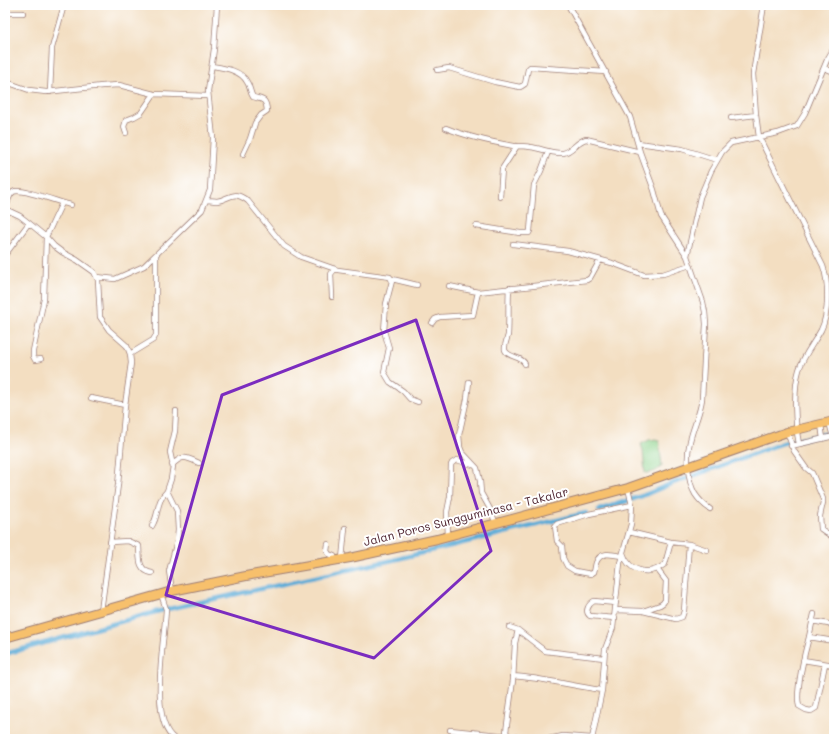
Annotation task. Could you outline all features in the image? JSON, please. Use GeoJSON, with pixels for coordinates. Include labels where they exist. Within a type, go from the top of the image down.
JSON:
{"type":"FeatureCollection","features":[{"type":"Feature","properties":{"kind":"highway","name":"Jalan Poros Sungguminasa - Takalar"},"geometry":{"type":"LineString","coordinates":[[5,638],[101,610],[162,597],[172,591],[398,548],[629,490],[788,434],[821,427],[831,423]]}},
{"type":"Feature","properties":{"kind":"street"},"geometry":{"type":"LineString","coordinates":[[50,92],[52,48],[64,5]]}},
{"type":"Feature","properties":{"kind":"street"},"geometry":{"type":"LineString","coordinates":[[97,277],[115,279],[144,266],[202,210],[207,200],[210,190],[213,138],[208,96],[217,5]]}},
{"type":"Feature","properties":{"kind":"street"},"geometry":{"type":"LineString","coordinates":[[568,5],[630,117],[640,152],[662,216],[687,256],[703,302],[706,324],[701,405],[689,444],[689,468],[694,492],[710,509]]}},
{"type":"Feature","properties":{"kind":"street"},"geometry":{"type":"LineString","coordinates":[[764,5],[753,74],[758,137],[823,266],[827,285],[825,321],[798,373],[796,399],[797,432],[799,443]]}},
{"type":"Feature","properties":{"kind":"street"},"geometry":{"type":"LineString","coordinates":[[5,12],[23,13]]}},
{"type":"Feature","properties":{"kind":"street"},"geometry":{"type":"LineString","coordinates":[[687,256],[700,198],[722,152],[731,143],[778,133],[797,126],[805,113],[834,48]]}},
{"type":"Feature","properties":{"kind":"street"},"geometry":{"type":"LineString","coordinates":[[212,66],[233,71],[240,75],[248,82],[252,97],[262,99],[265,102],[267,110],[255,123],[244,154]]}},
{"type":"Feature","properties":{"kind":"street"},"geometry":{"type":"LineString","coordinates":[[437,70],[449,68],[495,82],[520,87],[525,84],[528,69],[530,67],[606,72]]}},
{"type":"Feature","properties":{"kind":"street"},"geometry":{"type":"LineString","coordinates":[[824,68],[834,72]]}},
{"type":"Feature","properties":{"kind":"street"},"geometry":{"type":"LineString","coordinates":[[5,83],[35,91],[50,92],[119,85],[154,94],[208,96]]}},
{"type":"Feature","properties":{"kind":"street"},"geometry":{"type":"LineString","coordinates":[[126,133],[124,127],[126,120],[134,118],[142,112],[154,94]]}},
{"type":"Feature","properties":{"kind":"street"},"geometry":{"type":"LineString","coordinates":[[731,118],[756,115]]}},
{"type":"Feature","properties":{"kind":"street"},"geometry":{"type":"LineString","coordinates":[[446,128],[472,137],[517,146],[532,147],[548,152],[569,151],[578,142],[586,140],[640,152]]}},
{"type":"Feature","properties":{"kind":"street"},"geometry":{"type":"LineString","coordinates":[[638,143],[678,148],[717,160]]}},
{"type":"Feature","properties":{"kind":"street"},"geometry":{"type":"LineString","coordinates":[[500,197],[502,169],[517,146]]}},
{"type":"Feature","properties":{"kind":"street"},"geometry":{"type":"LineString","coordinates":[[476,226],[520,233],[530,231],[534,185],[548,152]]}},
{"type":"Feature","properties":{"kind":"street"},"geometry":{"type":"LineString","coordinates":[[72,205],[16,190],[12,193],[5,209],[20,216],[46,237],[54,246],[90,268],[97,277],[100,317],[109,330],[127,346],[130,354],[131,362],[125,405],[118,485],[101,610]]}},
{"type":"Feature","properties":{"kind":"street"},"geometry":{"type":"LineString","coordinates":[[207,200],[218,201],[234,195],[248,201],[288,249],[301,257],[335,269],[390,277],[392,279],[417,285]]}},
{"type":"Feature","properties":{"kind":"street"},"geometry":{"type":"LineString","coordinates":[[41,359],[35,360],[33,351],[44,299],[46,237],[62,203]]}},
{"type":"Feature","properties":{"kind":"street"},"geometry":{"type":"LineString","coordinates":[[5,255],[29,223]]}},
{"type":"Feature","properties":{"kind":"street"},"geometry":{"type":"LineString","coordinates":[[513,244],[568,250],[600,260],[612,262],[644,275],[663,274],[690,265]]}},
{"type":"Feature","properties":{"kind":"street"},"geometry":{"type":"LineString","coordinates":[[130,354],[153,340],[156,335],[156,255]]}},
{"type":"Feature","properties":{"kind":"street"},"geometry":{"type":"LineString","coordinates":[[449,286],[478,292],[587,280],[590,278],[600,260]]}},
{"type":"Feature","properties":{"kind":"street"},"geometry":{"type":"LineString","coordinates":[[332,297],[331,274],[335,269]]}},
{"type":"Feature","properties":{"kind":"street"},"geometry":{"type":"LineString","coordinates":[[392,279],[386,304],[384,331],[389,348],[384,372],[390,382],[403,391],[410,399],[418,402]]}},
{"type":"Feature","properties":{"kind":"street"},"geometry":{"type":"LineString","coordinates":[[509,288],[508,337],[505,349],[511,355],[522,360],[525,364]]}},
{"type":"Feature","properties":{"kind":"street"},"geometry":{"type":"LineString","coordinates":[[432,323],[435,319],[440,317],[452,315],[472,315],[478,292]]}},
{"type":"Feature","properties":{"kind":"street"},"geometry":{"type":"LineString","coordinates":[[469,382],[459,442],[462,452],[475,465],[480,481],[481,493],[496,524]]}},
{"type":"Feature","properties":{"kind":"street"},"geometry":{"type":"LineString","coordinates":[[91,398],[125,405]]}},
{"type":"Feature","properties":{"kind":"street"},"geometry":{"type":"LineString","coordinates":[[152,526],[157,516],[160,500],[167,491],[171,479],[172,465],[170,452],[175,431],[176,411]]}},
{"type":"Feature","properties":{"kind":"street"},"geometry":{"type":"LineString","coordinates":[[791,445],[833,436],[831,423]]}},
{"type":"Feature","properties":{"kind":"street"},"geometry":{"type":"LineString","coordinates":[[821,427],[823,438]]}},
{"type":"Feature","properties":{"kind":"street"},"geometry":{"type":"LineString","coordinates":[[788,434],[791,445],[806,468],[812,473],[823,499],[820,516],[821,529],[834,538]]}},
{"type":"Feature","properties":{"kind":"street"},"geometry":{"type":"LineString","coordinates":[[172,465],[181,457],[199,463]]}},
{"type":"Feature","properties":{"kind":"street"},"geometry":{"type":"LineString","coordinates":[[448,536],[447,512],[450,497],[452,463],[457,460],[475,465]]}},
{"type":"Feature","properties":{"kind":"street"},"geometry":{"type":"LineString","coordinates":[[548,739],[562,736],[592,738],[602,690],[604,658],[607,642],[612,631],[616,610],[622,554],[629,532],[632,503],[629,490]]}},
{"type":"Feature","properties":{"kind":"street"},"geometry":{"type":"LineString","coordinates":[[167,491],[177,511],[178,530],[177,541],[168,571],[172,591]]}},
{"type":"Feature","properties":{"kind":"street"},"geometry":{"type":"LineString","coordinates":[[622,554],[607,554],[600,556],[596,562],[594,572],[591,574],[575,571],[569,568],[564,561],[562,547],[557,541],[555,526],[589,514],[632,503]]}},
{"type":"Feature","properties":{"kind":"street"},"geometry":{"type":"LineString","coordinates":[[328,544],[327,551],[329,554],[339,560],[345,528]]}},
{"type":"Feature","properties":{"kind":"street"},"geometry":{"type":"LineString","coordinates":[[629,532],[671,542],[689,544],[707,550]]}},
{"type":"Feature","properties":{"kind":"street"},"geometry":{"type":"LineString","coordinates":[[110,542],[128,541],[138,546],[140,563],[144,569],[152,573]]}},
{"type":"Feature","properties":{"kind":"street"},"geometry":{"type":"LineString","coordinates":[[622,554],[634,569],[643,571],[657,569],[667,562],[671,542]]}},
{"type":"Feature","properties":{"kind":"street"},"geometry":{"type":"LineString","coordinates":[[616,610],[643,611],[676,619],[682,617],[689,544]]}},
{"type":"Feature","properties":{"kind":"street"},"geometry":{"type":"LineString","coordinates":[[643,611],[660,605],[665,600],[666,581],[657,569]]}},
{"type":"Feature","properties":{"kind":"street"},"geometry":{"type":"LineString","coordinates":[[834,577],[834,582]]}},
{"type":"Feature","properties":{"kind":"street"},"geometry":{"type":"LineString","coordinates":[[162,597],[166,609],[159,700],[165,725],[170,735],[175,739]]}},
{"type":"Feature","properties":{"kind":"street"},"geometry":{"type":"LineString","coordinates":[[614,618],[590,616],[587,611],[588,606],[594,601],[616,603]]}},
{"type":"Feature","properties":{"kind":"street"},"geometry":{"type":"LineString","coordinates":[[814,614],[803,660],[798,695],[799,706],[809,711],[815,710],[825,664]]}},
{"type":"Feature","properties":{"kind":"street"},"geometry":{"type":"LineString","coordinates":[[812,621],[834,625]]}},
{"type":"Feature","properties":{"kind":"street"},"geometry":{"type":"LineString","coordinates":[[509,626],[518,630],[545,651],[604,658]]}},
{"type":"Feature","properties":{"kind":"street"},"geometry":{"type":"LineString","coordinates":[[508,738],[506,727],[513,676],[515,643],[518,630]]}},
{"type":"Feature","properties":{"kind":"street"},"geometry":{"type":"LineString","coordinates":[[809,637],[834,641]]}},
{"type":"Feature","properties":{"kind":"street"},"geometry":{"type":"LineString","coordinates":[[803,660],[834,665]]}},
{"type":"Feature","properties":{"kind":"street"},"geometry":{"type":"LineString","coordinates":[[513,676],[544,679],[572,686],[602,690]]}},
{"type":"Feature","properties":{"kind":"street"},"geometry":{"type":"LineString","coordinates":[[450,730],[508,738],[536,739]]}},
{"type":"Feature","properties":{"kind":"highlighted area"},"geometry":{"type":"Polygon","coordinates":[[[416,320],[491,551],[374,658],[166,595],[222,395],[416,320]]]}},
{"type":"Feature","properties":{"kind":"green space"},"geometry":{"type":"Polygon","coordinates":[[[656,439],[659,441],[662,466],[655,471],[645,473],[641,444],[649,440],[656,439]]]}},
{"type":"Feature","properties":{"kind":"waterway"},"geometry":{"type":"LineString","coordinates":[[599,510],[642,496],[783,443],[834,432]]}},
{"type":"Feature","properties":{"kind":"waterway"},"geometry":{"type":"LineString","coordinates":[[5,654],[159,611],[393,560],[586,513]]}}]}
